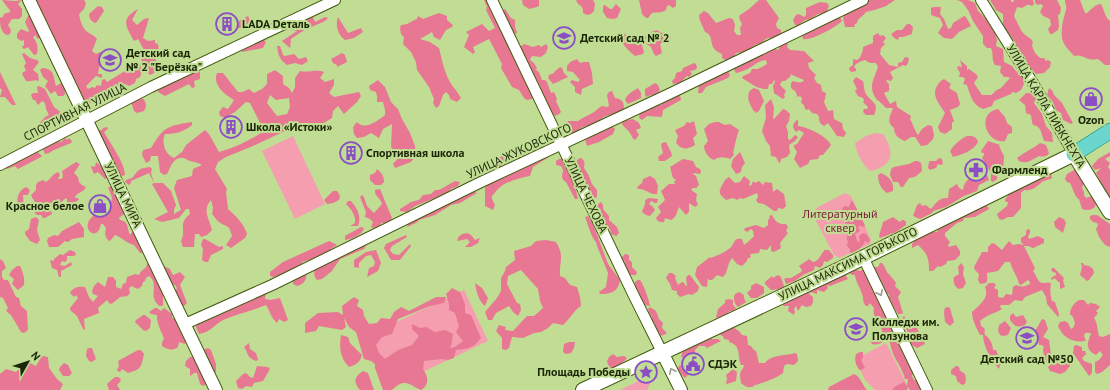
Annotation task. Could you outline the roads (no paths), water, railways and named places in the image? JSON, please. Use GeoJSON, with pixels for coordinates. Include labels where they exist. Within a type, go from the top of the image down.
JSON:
{"type":"FeatureCollection","features":[{"type":"Feature","properties":{"kind":"main road","name":"УЛИЦА МАКСИМА ГОРЬКОГО"},"geometry":{"type":"LineString","coordinates":[[582,390],[864,257],[1074,154],[1110,131]]}},
{"type":"Feature","properties":{"kind":"main road","name":"УЛИЦА КАРЛА ЛИБКНЕХТА"},"geometry":{"type":"LineString","coordinates":[[1074,154],[1110,212]]}},
{"type":"Feature","properties":{"kind":"street","name":"УЛИЦА МИРА"},"geometry":{"type":"LineString","coordinates":[[29,0],[216,390]]}},
{"type":"Feature","properties":{"kind":"street","name":"СПОРТИВНАЯ УЛИЦА"},"geometry":{"type":"LineString","coordinates":[[0,165],[157,84],[335,0]]}},
{"type":"Feature","properties":{"kind":"street","name":"УЛИЦА ЧЕХОВА"},"geometry":{"type":"LineString","coordinates":[[492,0],[633,294],[681,390]]}},
{"type":"Feature","properties":{"kind":"street","name":"УЛИЦА ЖУКОВСКОГО"},"geometry":{"type":"LineString","coordinates":[[185,324],[272,285],[479,183],[562,145],[863,0]]}},
{"type":"Feature","properties":{"kind":"street","name":"УЛИЦА КАРЛА ЛИБКНЕХТА"},"geometry":{"type":"LineString","coordinates":[[981,0],[1034,85],[1074,154]]}},
{"type":"Feature","properties":{"kind":"street"},"geometry":{"type":"LineString","coordinates":[[864,257],[927,390]]}},
{"type":"Feature","properties":{"kind":"place","name":"LADA Dеталь"},"geometry":{"type":"Point","coordinates":[227,24]}},
{"type":"Feature","properties":{"kind":"place","name":"Детский сад № 2"},"geometry":{"type":"Point","coordinates":[564,38]}},
{"type":"Feature","properties":{"kind":"place","name":"Детский сад № 2 \"Берёзка\""},"geometry":{"type":"Point","coordinates":[110,60]}},
{"type":"Feature","properties":{"kind":"place","name":"Ozon"},"geometry":{"type":"Point","coordinates":[1091,99]}},
{"type":"Feature","properties":{"kind":"place","name":"Школа «Истоки»"},"geometry":{"type":"Point","coordinates":[231,127]}},
{"type":"Feature","properties":{"kind":"place","name":"Спортивная школа"},"geometry":{"type":"Point","coordinates":[351,153]}},
{"type":"Feature","properties":{"kind":"place","name":"Фармленд"},"geometry":{"type":"Point","coordinates":[976,170]}},
{"type":"Feature","properties":{"kind":"place","name":"Красное белое"},"geometry":{"type":"Point","coordinates":[100,206]}},
{"type":"Feature","properties":{"kind":"place","name":"Колледж им. Ползунова"},"geometry":{"type":"Point","coordinates":[856,329]}},
{"type":"Feature","properties":{"kind":"place","name":"Детский сад №50"},"geometry":{"type":"Point","coordinates":[1027,338]}},
{"type":"Feature","properties":{"kind":"place","name":"СДЭК"},"geometry":{"type":"Point","coordinates":[693,364]}},
{"type":"Feature","properties":{"kind":"place","name":"Площадь Победы"},"geometry":{"type":"Point","coordinates":[646,372]}},
{"type":"Feature","properties":{"kind":"park label","name":"Литературный сквер"},"geometry":{"type":"Point","coordinates":[840,221]}}]}
